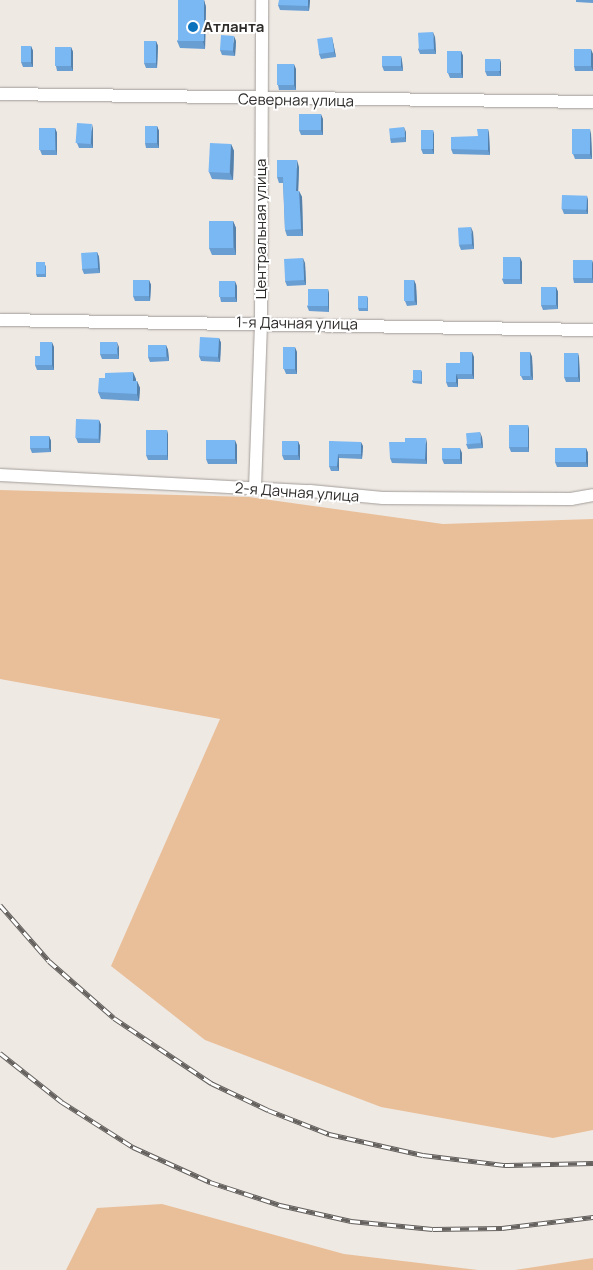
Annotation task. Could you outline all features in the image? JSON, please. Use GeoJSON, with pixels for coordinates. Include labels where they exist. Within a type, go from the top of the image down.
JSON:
{"type":"FeatureCollection","features":[{"type":"Feature","properties":{"kind":"street","name":"Центральная улица"},"geometry":{"type":"LineString","coordinates":[[255,488],[261,322],[260,99],[262,0]]}},
{"type":"Feature","properties":{"kind":"street","name":"Северная улица"},"geometry":{"type":"LineString","coordinates":[[0,94],[593,102]]}},
{"type":"Feature","properties":{"kind":"street","name":"1-я Дачная улица"},"geometry":{"type":"LineString","coordinates":[[0,320],[261,322],[593,330]]}},
{"type":"Feature","properties":{"kind":"street","name":"2-я Дачная улица"},"geometry":{"type":"LineString","coordinates":[[0,476],[255,488],[383,498],[571,499],[593,495]]}},
{"type":"Feature","properties":{"kind":"shaded area"},"geometry":{"type":"Polygon","coordinates":[[[0,490],[249,497],[443,524],[593,519],[593,1130],[553,1138],[381,1107],[205,1040],[111,966],[220,719],[0,679],[0,490]]]}},
{"type":"Feature","properties":{"kind":"shaded area"},"geometry":{"type":"Polygon","coordinates":[[[162,1204],[344,1254],[478,1270],[66,1270],[97,1208],[162,1204]]]}},
{"type":"Feature","properties":{"kind":"shaded area"},"geometry":{"type":"Polygon","coordinates":[[[593,1258],[593,1270],[515,1270],[593,1258]]]}},
{"type":"Feature","properties":{"kind":"building","name":"Атланта"},"geometry":{"type":"Polygon","coordinates":[[[178,0],[204,0],[204,41],[178,41],[178,0]]]}},
{"type":"Feature","properties":{"kind":"building"},"geometry":{"type":"Polygon","coordinates":[[[279,0],[308,0],[308,6],[278,5],[279,0]]]}},
{"type":"Feature","properties":{"kind":"building"},"geometry":{"type":"Polygon","coordinates":[[[433,32],[434,49],[419,50],[418,33],[433,32]]]}},
{"type":"Feature","properties":{"kind":"building"},"geometry":{"type":"Polygon","coordinates":[[[221,35],[234,36],[233,51],[220,50],[221,35]]]}},
{"type":"Feature","properties":{"kind":"building"},"geometry":{"type":"Polygon","coordinates":[[[332,37],[334,52],[319,54],[317,39],[332,37]]]}},
{"type":"Feature","properties":{"kind":"building"},"geometry":{"type":"Polygon","coordinates":[[[144,41],[156,41],[156,63],[144,63],[144,41]]]}},
{"type":"Feature","properties":{"kind":"building"},"geometry":{"type":"Polygon","coordinates":[[[21,46],[31,46],[31,62],[21,62],[21,46]]]}},
{"type":"Feature","properties":{"kind":"building"},"geometry":{"type":"Polygon","coordinates":[[[55,47],[71,47],[71,66],[55,66],[55,47]]]}},
{"type":"Feature","properties":{"kind":"building"},"geometry":{"type":"Polygon","coordinates":[[[574,49],[591,49],[591,66],[574,66],[574,49]]]}},
{"type":"Feature","properties":{"kind":"building"},"geometry":{"type":"Polygon","coordinates":[[[447,51],[461,51],[461,73],[447,73],[447,51]]]}},
{"type":"Feature","properties":{"kind":"building"},"geometry":{"type":"Polygon","coordinates":[[[382,56],[401,56],[401,66],[382,66],[382,56]]]}},
{"type":"Feature","properties":{"kind":"building"},"geometry":{"type":"Polygon","coordinates":[[[485,59],[500,59],[500,71],[485,71],[485,59]]]}},
{"type":"Feature","properties":{"kind":"building"},"geometry":{"type":"Polygon","coordinates":[[[277,64],[294,64],[294,85],[277,85],[277,64]]]}},
{"type":"Feature","properties":{"kind":"building"},"geometry":{"type":"Polygon","coordinates":[[[299,114],[321,114],[321,130],[299,130],[299,114]]]}},
{"type":"Feature","properties":{"kind":"building"},"geometry":{"type":"Polygon","coordinates":[[[77,123],[92,124],[91,144],[76,143],[77,123]]]}},
{"type":"Feature","properties":{"kind":"building"},"geometry":{"type":"Polygon","coordinates":[[[145,126],[157,126],[157,143],[145,143],[145,126]]]}},
{"type":"Feature","properties":{"kind":"building"},"geometry":{"type":"Polygon","coordinates":[[[404,127],[405,137],[390,139],[389,129],[404,127]]]}},
{"type":"Feature","properties":{"kind":"building"},"geometry":{"type":"Polygon","coordinates":[[[39,128],[55,128],[55,150],[39,150],[39,128]]]}},
{"type":"Feature","properties":{"kind":"building"},"geometry":{"type":"Polygon","coordinates":[[[477,129],[488,129],[488,150],[451,149],[451,137],[478,136],[477,129]]]}},
{"type":"Feature","properties":{"kind":"building"},"geometry":{"type":"Polygon","coordinates":[[[572,129],[590,129],[590,154],[572,154],[572,129]]]}},
{"type":"Feature","properties":{"kind":"building"},"geometry":{"type":"Polygon","coordinates":[[[421,130],[433,130],[433,149],[421,149],[421,130]]]}},
{"type":"Feature","properties":{"kind":"building"},"geometry":{"type":"Polygon","coordinates":[[[210,143],[231,144],[229,173],[208,172],[210,143]]]}},
{"type":"Feature","properties":{"kind":"building"},"geometry":{"type":"Polygon","coordinates":[[[277,160],[297,160],[296,191],[299,191],[301,229],[285,230],[283,177],[277,177],[277,160]]]}},
{"type":"Feature","properties":{"kind":"building"},"geometry":{"type":"Polygon","coordinates":[[[562,195],[587,196],[586,210],[562,209],[562,195]]]}},
{"type":"Feature","properties":{"kind":"building"},"geometry":{"type":"Polygon","coordinates":[[[209,221],[233,221],[233,248],[209,248],[209,221]]]}},
{"type":"Feature","properties":{"kind":"building"},"geometry":{"type":"Polygon","coordinates":[[[471,227],[472,244],[459,245],[458,228],[471,227]]]}},
{"type":"Feature","properties":{"kind":"building"},"geometry":{"type":"Polygon","coordinates":[[[97,252],[98,268],[82,269],[81,253],[97,252]]]}},
{"type":"Feature","properties":{"kind":"building"},"geometry":{"type":"Polygon","coordinates":[[[503,257],[520,257],[520,279],[503,279],[503,257]]]}},
{"type":"Feature","properties":{"kind":"building"},"geometry":{"type":"Polygon","coordinates":[[[303,258],[304,280],[285,281],[284,259],[303,258]]]}},
{"type":"Feature","properties":{"kind":"building"},"geometry":{"type":"Polygon","coordinates":[[[573,260],[592,260],[592,278],[573,278],[573,260]]]}},
{"type":"Feature","properties":{"kind":"building"},"geometry":{"type":"Polygon","coordinates":[[[36,262],[45,262],[45,274],[36,274],[36,262]]]}},
{"type":"Feature","properties":{"kind":"building"},"geometry":{"type":"Polygon","coordinates":[[[133,280],[149,280],[149,296],[133,296],[133,280]]]}},
{"type":"Feature","properties":{"kind":"building"},"geometry":{"type":"Polygon","coordinates":[[[404,280],[414,280],[414,301],[404,301],[404,280]]]}},
{"type":"Feature","properties":{"kind":"building"},"geometry":{"type":"Polygon","coordinates":[[[219,281],[235,281],[235,297],[219,297],[219,281]]]}},
{"type":"Feature","properties":{"kind":"building"},"geometry":{"type":"Polygon","coordinates":[[[541,287],[556,287],[556,305],[541,305],[541,287]]]}},
{"type":"Feature","properties":{"kind":"building"},"geometry":{"type":"Polygon","coordinates":[[[308,289],[328,289],[328,306],[308,306],[308,289]]]}},
{"type":"Feature","properties":{"kind":"building"},"geometry":{"type":"Polygon","coordinates":[[[358,296],[367,296],[367,308],[358,308],[358,296]]]}},
{"type":"Feature","properties":{"kind":"building"},"geometry":{"type":"Polygon","coordinates":[[[200,337],[219,338],[218,357],[199,356],[200,337]]]}},
{"type":"Feature","properties":{"kind":"building"},"geometry":{"type":"Polygon","coordinates":[[[40,342],[52,342],[52,365],[35,365],[35,356],[40,356],[40,342]]]}},
{"type":"Feature","properties":{"kind":"building"},"geometry":{"type":"Polygon","coordinates":[[[100,342],[117,342],[117,354],[100,354],[100,342]]]}},
{"type":"Feature","properties":{"kind":"building"},"geometry":{"type":"Polygon","coordinates":[[[148,345],[166,345],[166,357],[148,357],[148,345]]]}},
{"type":"Feature","properties":{"kind":"building"},"geometry":{"type":"Polygon","coordinates":[[[283,347],[295,347],[295,369],[283,369],[283,347]]]}},
{"type":"Feature","properties":{"kind":"building"},"geometry":{"type":"Polygon","coordinates":[[[460,352],[472,352],[472,374],[456,374],[456,382],[446,382],[446,363],[460,363],[460,352]]]}},
{"type":"Feature","properties":{"kind":"building"},"geometry":{"type":"Polygon","coordinates":[[[520,352],[530,352],[530,376],[520,376],[520,352]]]}},
{"type":"Feature","properties":{"kind":"building"},"geometry":{"type":"Polygon","coordinates":[[[564,353],[578,353],[578,377],[564,377],[564,353]]]}},
{"type":"Feature","properties":{"kind":"building"},"geometry":{"type":"Polygon","coordinates":[[[413,370],[421,370],[421,381],[413,381],[413,370]]]}},
{"type":"Feature","properties":{"kind":"building"},"geometry":{"type":"Polygon","coordinates":[[[133,372],[133,381],[137,381],[137,394],[98,392],[99,378],[105,378],[105,373],[133,372]]]}},
{"type":"Feature","properties":{"kind":"building"},"geometry":{"type":"Polygon","coordinates":[[[76,419],[99,420],[98,439],[75,438],[76,419]]]}},
{"type":"Feature","properties":{"kind":"building"},"geometry":{"type":"Polygon","coordinates":[[[509,425],[528,425],[528,447],[509,447],[509,425]]]}},
{"type":"Feature","properties":{"kind":"building"},"geometry":{"type":"Polygon","coordinates":[[[146,430],[167,430],[167,455],[146,455],[146,430]]]}},
{"type":"Feature","properties":{"kind":"building"},"geometry":{"type":"Polygon","coordinates":[[[480,432],[481,443],[467,444],[466,433],[480,432]]]}},
{"type":"Feature","properties":{"kind":"building"},"geometry":{"type":"Polygon","coordinates":[[[30,436],[49,436],[49,448],[30,448],[30,436]]]}},
{"type":"Feature","properties":{"kind":"building"},"geometry":{"type":"Polygon","coordinates":[[[405,438],[426,438],[425,459],[390,458],[389,442],[405,442],[405,438]]]}},
{"type":"Feature","properties":{"kind":"building"},"geometry":{"type":"Polygon","coordinates":[[[206,440],[235,440],[235,459],[206,459],[206,440]]]}},
{"type":"Feature","properties":{"kind":"building"},"geometry":{"type":"Polygon","coordinates":[[[282,441],[298,441],[298,455],[282,455],[282,441]]]}},
{"type":"Feature","properties":{"kind":"building"},"geometry":{"type":"Polygon","coordinates":[[[329,441],[361,442],[361,454],[338,454],[337,466],[329,466],[329,441]]]}},
{"type":"Feature","properties":{"kind":"building"},"geometry":{"type":"Polygon","coordinates":[[[442,448],[460,448],[460,459],[442,459],[442,448]]]}},
{"type":"Feature","properties":{"kind":"building"},"geometry":{"type":"Polygon","coordinates":[[[555,448],[586,448],[586,462],[555,462],[555,448]]]}},
{"type":"Feature","properties":{"kind":"railway"},"geometry":{"type":"LineString","coordinates":[[0,905],[49,961],[114,1018],[211,1083],[268,1110],[329,1134],[423,1155],[505,1165],[593,1163]]}},
{"type":"Feature","properties":{"kind":"railway"},"geometry":{"type":"LineString","coordinates":[[0,1053],[62,1102],[133,1147],[210,1182],[280,1205],[351,1221],[433,1229],[502,1228],[593,1217]]}},
{"type":"Feature","properties":{"kind":"place","name":"Атланта"},"geometry":{"type":"Point","coordinates":[193,27]}}]}
